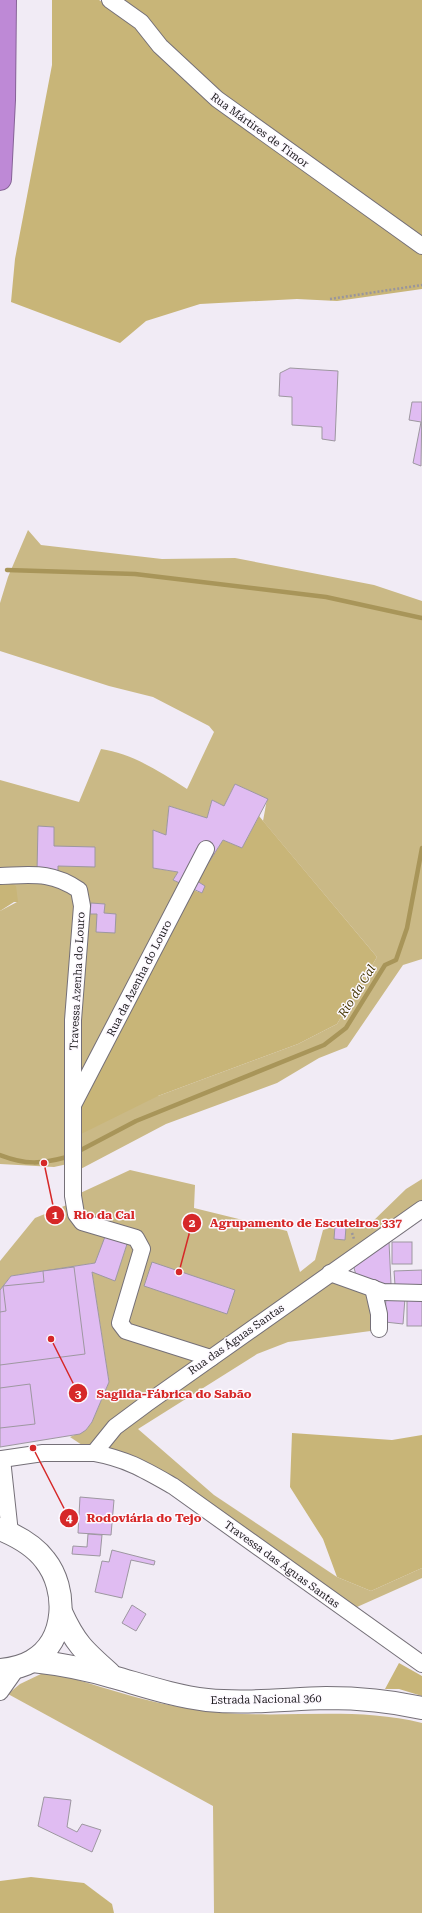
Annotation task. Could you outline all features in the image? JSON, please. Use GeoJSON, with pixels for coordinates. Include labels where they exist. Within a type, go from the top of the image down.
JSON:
{"type":"FeatureCollection","features":[{"type":"Feature","properties":{"kind":"highway"},"geometry":{"type":"LineString","coordinates":[[0,179],[4,100],[5,0]]}},
{"type":"Feature","properties":{"kind":"main road"},"geometry":{"type":"LineString","coordinates":[[5,1531],[36,1550],[45,1560],[54,1574],[58,1587],[61,1612],[54,1638],[46,1649],[17,1666]]}},
{"type":"Feature","properties":{"kind":"main road","name":"Estrada Nacional 360"},"geometry":{"type":"LineString","coordinates":[[61,1612],[69,1630],[82,1649],[113,1677]]}},
{"type":"Feature","properties":{"kind":"main road","name":"Estrada Nacional 360"},"geometry":{"type":"LineString","coordinates":[[17,1666],[70,1666],[165,1693],[208,1700],[248,1701],[346,1698],[390,1702],[422,1708]]}},
{"type":"Feature","properties":{"kind":"street","name":"Rua Mártires de Timor"},"geometry":{"type":"LineString","coordinates":[[110,0],[141,22],[160,46],[217,99],[422,246]]}},
{"type":"Feature","properties":{"kind":"street","name":"Rua da Azenha do Louro"},"geometry":{"type":"LineString","coordinates":[[72,1106],[206,849]]}},
{"type":"Feature","properties":{"kind":"street","name":"Travessa Azenha do Louro"},"geometry":{"type":"LineString","coordinates":[[0,876],[44,874],[66,881],[78,890],[82,906],[73,1020],[73,1196],[76,1214],[82,1222],[136,1238],[142,1249],[120,1323],[126,1331],[211,1358]]}},
{"type":"Feature","properties":{"kind":"street","name":"Rua das Águas Santas"},"geometry":{"type":"LineString","coordinates":[[94,1453],[115,1427],[422,1208]]}},
{"type":"Feature","properties":{"kind":"street"},"geometry":{"type":"LineString","coordinates":[[330,1273],[383,1292],[422,1293]]}},
{"type":"Feature","properties":{"kind":"street"},"geometry":{"type":"LineString","coordinates":[[373,1288],[379,1314],[379,1329]]}},
{"type":"Feature","properties":{"kind":"street"},"geometry":{"type":"LineString","coordinates":[[5,1531],[1,1461],[43,1453],[94,1453]]}},
{"type":"Feature","properties":{"kind":"street","name":"Travessa das Águas Santas"},"geometry":{"type":"LineString","coordinates":[[94,1453],[116,1457],[138,1466],[173,1486],[422,1664]]}},
{"type":"Feature","properties":{"kind":"street"},"geometry":{"type":"LineString","coordinates":[[0,1692],[17,1666]]}},
{"type":"Feature","properties":{"kind":"path"},"geometry":{"type":"LineString","coordinates":[[330,298],[422,285]]}},
{"type":"Feature","properties":{"kind":"shaded area"},"geometry":{"type":"Polygon","coordinates":[[[52,0],[99,0],[138,25],[159,48],[422,252],[422,289],[337,301],[297,299],[200,304],[146,321],[120,343],[11,302],[15,259],[52,65],[52,0]]]}},
{"type":"Feature","properties":{"kind":"shaded area"},"geometry":{"type":"Polygon","coordinates":[[[119,0],[422,0],[422,240],[219,97],[119,0]]]}},
{"type":"Feature","properties":{"kind":"shaded area"},"geometry":{"type":"Polygon","coordinates":[[[28,530],[41,545],[162,559],[235,558],[374,585],[422,601],[422,959],[403,965],[347,1047],[319,1058],[277,1083],[166,1124],[73,1173],[72,1163],[54,1167],[0,1164],[0,911],[17,902],[0,883],[0,780],[79,802],[101,749],[112,751],[146,764],[187,789],[214,732],[209,726],[153,697],[109,686],[0,651],[0,603],[8,577],[28,530]],[[235,784],[224,806],[212,800],[207,818],[169,806],[166,835],[153,830],[153,868],[178,872],[173,880],[186,886],[158,1096],[298,1044],[337,1024],[377,957],[263,821],[267,799],[235,784]]]}},
{"type":"Feature","properties":{"kind":"shaded area"},"geometry":{"type":"Polygon","coordinates":[[[259,816],[377,957],[337,1024],[298,1044],[158,1096],[73,1138],[72,1106],[193,890],[202,893],[204,886],[197,881],[223,840],[242,848],[259,816]]]}},
{"type":"Feature","properties":{"kind":"shaded area"},"geometry":{"type":"Polygon","coordinates":[[[6,882],[16,886],[18,902],[14,902],[0,911],[0,883],[6,882]]]}},
{"type":"Feature","properties":{"kind":"shaded area"},"geometry":{"type":"Polygon","coordinates":[[[130,1170],[195,1185],[194,1208],[287,1231],[300,1272],[315,1260],[323,1230],[335,1226],[369,1225],[406,1189],[422,1179],[422,1209],[330,1273],[373,1288],[378,1330],[288,1342],[257,1354],[138,1429],[214,1495],[337,1577],[371,1591],[422,1568],[422,1578],[348,1611],[173,1486],[94,1453],[70,1437],[86,1430],[92,1422],[109,1382],[92,1272],[115,1280],[128,1241],[95,1263],[11,1276],[0,1290],[0,1261],[35,1218],[74,1202],[76,1195],[130,1170]]]}},
{"type":"Feature","properties":{"kind":"shaded area"},"geometry":{"type":"Polygon","coordinates":[[[292,1433],[392,1440],[422,1435],[422,1568],[371,1591],[337,1577],[323,1539],[290,1487],[292,1433]]]}},
{"type":"Feature","properties":{"kind":"shaded area"},"geometry":{"type":"Polygon","coordinates":[[[399,1663],[422,1676],[422,1696],[399,1689],[385,1689],[399,1663]]]}},
{"type":"Feature","properties":{"kind":"shaded area"},"geometry":{"type":"Polygon","coordinates":[[[43,1673],[59,1674],[141,1698],[183,1708],[204,1711],[251,1714],[373,1715],[422,1723],[422,1913],[214,1913],[213,1806],[8,1694],[20,1684],[43,1673]]]}},
{"type":"Feature","properties":{"kind":"shaded area"},"geometry":{"type":"Polygon","coordinates":[[[31,1877],[84,1883],[112,1904],[114,1913],[0,1913],[0,1881],[31,1877]]]}},
{"type":"Feature","properties":{"kind":"building"},"geometry":{"type":"Polygon","coordinates":[[[290,368],[338,371],[335,441],[322,439],[322,427],[292,425],[292,397],[279,396],[280,373],[290,368]]]}},
{"type":"Feature","properties":{"kind":"building"},"geometry":{"type":"Polygon","coordinates":[[[412,402],[422,402],[421,466],[413,463],[421,422],[409,420],[412,402]]]}},
{"type":"Feature","properties":{"kind":"building"},"geometry":{"type":"Polygon","coordinates":[[[235,784],[268,799],[242,848],[223,840],[197,881],[205,886],[202,893],[173,880],[178,872],[153,868],[153,830],[166,835],[169,806],[207,818],[212,800],[224,806],[235,784]]]}},
{"type":"Feature","properties":{"kind":"building"},"geometry":{"type":"Polygon","coordinates":[[[38,826],[54,827],[54,846],[95,847],[95,867],[58,866],[58,871],[37,871],[38,826]]]}},
{"type":"Feature","properties":{"kind":"building"},"geometry":{"type":"Polygon","coordinates":[[[91,903],[105,904],[104,913],[116,914],[115,933],[96,932],[97,914],[90,914],[91,903]]]}},
{"type":"Feature","properties":{"kind":"building"},"geometry":{"type":"Polygon","coordinates":[[[335,1226],[346,1227],[345,1240],[334,1239],[335,1226]]]}},
{"type":"Feature","properties":{"kind":"building"},"geometry":{"type":"Polygon","coordinates":[[[106,1234],[128,1241],[115,1281],[92,1272],[109,1382],[92,1422],[86,1430],[80,1434],[0,1447],[0,1290],[11,1276],[95,1263],[106,1234]]]}},
{"type":"Feature","properties":{"kind":"building"},"geometry":{"type":"Polygon","coordinates":[[[389,1242],[391,1284],[368,1283],[357,1279],[353,1264],[389,1242]]]}},
{"type":"Feature","properties":{"kind":"building"},"geometry":{"type":"Polygon","coordinates":[[[392,1242],[412,1242],[412,1264],[392,1264],[392,1242]]]}},
{"type":"Feature","properties":{"kind":"building"},"geometry":{"type":"Polygon","coordinates":[[[152,1262],[235,1290],[227,1314],[144,1286],[152,1262]]]}},
{"type":"Feature","properties":{"kind":"building"},"geometry":{"type":"Polygon","coordinates":[[[74,1267],[85,1354],[0,1365],[0,1312],[6,1311],[3,1286],[44,1282],[43,1271],[74,1267]]]}},
{"type":"Feature","properties":{"kind":"building"},"geometry":{"type":"Polygon","coordinates":[[[422,1270],[422,1285],[395,1285],[394,1271],[422,1270]]]}},
{"type":"Feature","properties":{"kind":"building"},"geometry":{"type":"Polygon","coordinates":[[[386,1296],[405,1298],[403,1324],[385,1322],[386,1296]]]}},
{"type":"Feature","properties":{"kind":"building"},"geometry":{"type":"Polygon","coordinates":[[[407,1298],[422,1298],[422,1326],[407,1326],[407,1298]]]}},
{"type":"Feature","properties":{"kind":"building"},"geometry":{"type":"Polygon","coordinates":[[[30,1384],[35,1424],[0,1428],[0,1388],[30,1384]]]}},
{"type":"Feature","properties":{"kind":"building"},"geometry":{"type":"Polygon","coordinates":[[[80,1497],[114,1500],[111,1535],[78,1533],[80,1497]]]}},
{"type":"Feature","properties":{"kind":"building"},"geometry":{"type":"Polygon","coordinates":[[[88,1534],[102,1535],[100,1556],[72,1554],[73,1546],[87,1547],[88,1534]]]}},
{"type":"Feature","properties":{"kind":"building"},"geometry":{"type":"Polygon","coordinates":[[[112,1550],[155,1561],[154,1565],[131,1560],[122,1598],[95,1592],[102,1561],[109,1562],[112,1550]]]}},
{"type":"Feature","properties":{"kind":"building"},"geometry":{"type":"Polygon","coordinates":[[[132,1605],[146,1614],[136,1631],[122,1623],[132,1605]]]}},
{"type":"Feature","properties":{"kind":"building"},"geometry":{"type":"Polygon","coordinates":[[[44,1797],[71,1800],[67,1827],[77,1832],[82,1824],[101,1830],[92,1852],[38,1826],[44,1797]]]}},
{"type":"Feature","properties":{"kind":"waterway"},"geometry":{"type":"LineString","coordinates":[[7,570],[135,574],[326,597],[422,618]]}},
{"type":"Feature","properties":{"kind":"waterway","name":"Rio da Cal"},"geometry":{"type":"LineString","coordinates":[[79,1151],[136,1121],[324,1045],[346,1028],[385,965],[396,960],[407,928],[422,848]]}},
{"type":"Feature","properties":{"kind":"waterway","name":"Rio da Cal"},"geometry":{"type":"LineString","coordinates":[[0,1155],[26,1162],[41,1162],[67,1157]]}},
{"type":"Feature","properties":{"kind":"place","name":"Rio da Cal"},"geometry":{"type":"Point","coordinates":[44,1163]}},
{"type":"Feature","properties":{"kind":"place","name":"Agrupamento de Escuteiros 337"},"geometry":{"type":"Point","coordinates":[179,1272]}},
{"type":"Feature","properties":{"kind":"place","name":"Sagilda-Fábrica do Sabão"},"geometry":{"type":"Point","coordinates":[51,1339]}},
{"type":"Feature","properties":{"kind":"place","name":"Rodoviária do Tejo"},"geometry":{"type":"Point","coordinates":[33,1448]}}]}
